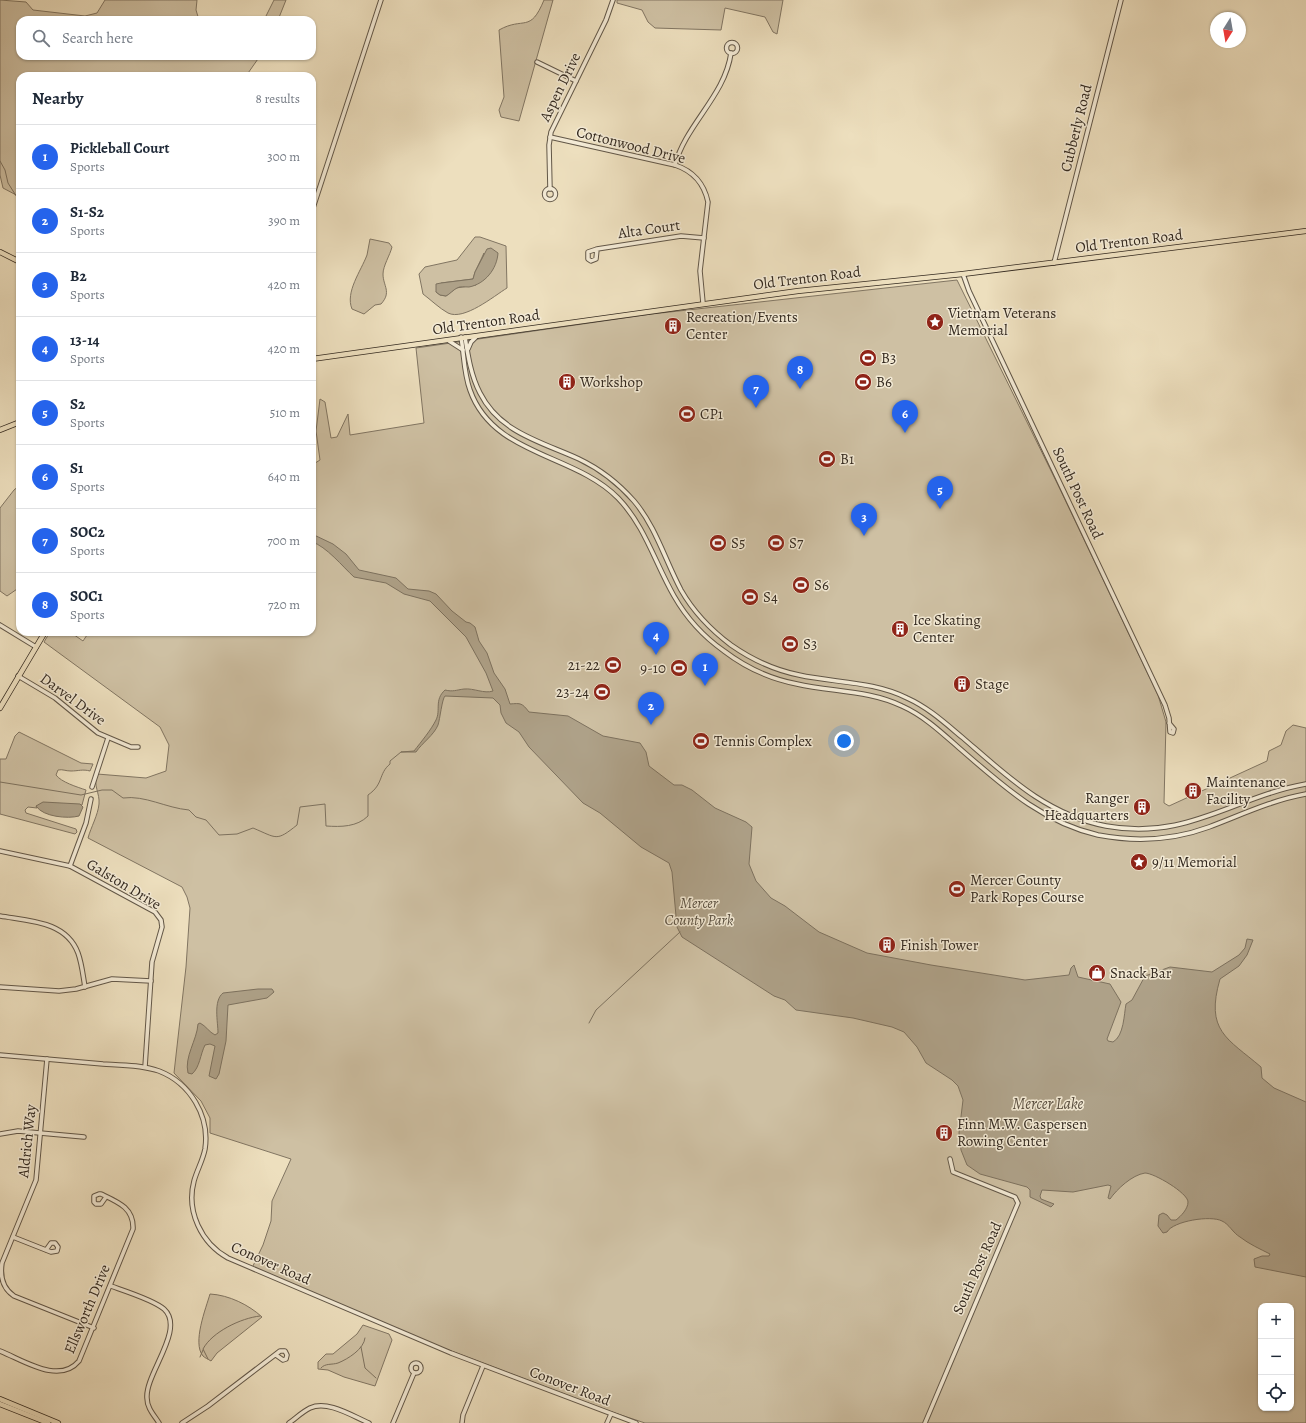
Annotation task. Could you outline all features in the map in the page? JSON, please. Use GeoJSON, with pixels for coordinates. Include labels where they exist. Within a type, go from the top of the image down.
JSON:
{"type":"FeatureCollection","features":[{"type":"Feature","properties":{"kind":"main road","name":"Old Trenton Road"},"geometry":{"type":"LineString","coordinates":[[316,357],[703,303],[798,291],[963,274],[1306,231]]}},
{"type":"Feature","properties":{"kind":"main road"},"geometry":{"type":"LineString","coordinates":[[0,252],[16,260]]}},
{"type":"Feature","properties":{"kind":"main road"},"geometry":{"type":"LineString","coordinates":[[0,430],[16,424]]}},
{"type":"Feature","properties":{"kind":"main road"},"geometry":{"type":"LineString","coordinates":[[0,708],[43,636]]}},
{"type":"Feature","properties":{"kind":"main road"},"geometry":{"type":"LineString","coordinates":[[0,1399],[58,1423]]}},
{"type":"Feature","properties":{"kind":"main road"},"geometry":{"type":"LineString","coordinates":[[0,1404],[48,1423]]}},
{"type":"Feature","properties":{"kind":"street"},"geometry":{"type":"LineString","coordinates":[[316,200],[381,0]]}},
{"type":"Feature","properties":{"kind":"street","name":"Aspen Drive"},"geometry":{"type":"LineString","coordinates":[[550,189],[550,137],[606,20],[612,0]]}},
{"type":"Feature","properties":{"kind":"street","name":"Cubberly Road"},"geometry":{"type":"LineString","coordinates":[[1054,262],[1121,0]]}},
{"type":"Feature","properties":{"kind":"street"},"geometry":{"type":"LineString","coordinates":[[675,165],[680,147],[723,81],[728,69],[731,53]]}},
{"type":"Feature","properties":{"kind":"street"},"geometry":{"type":"LineString","coordinates":[[537,62],[576,81]]}},
{"type":"Feature","properties":{"kind":"street","name":"Cottonwood Drive"},"geometry":{"type":"LineString","coordinates":[[550,137],[675,165],[690,172],[699,180],[705,191],[708,208],[700,271],[703,303]]}},
{"type":"Feature","properties":{"kind":"street","name":"Alta Court"},"geometry":{"type":"LineString","coordinates":[[597,249],[681,236],[704,238]]}},
{"type":"Feature","properties":{"kind":"street","name":"South Post Road"},"geometry":{"type":"LineString","coordinates":[[963,274],[969,291],[1154,683],[1164,705],[1169,723]]}},
{"type":"Feature","properties":{"kind":"street"},"geometry":{"type":"LineString","coordinates":[[465,350],[479,335]]}},
{"type":"Feature","properties":{"kind":"street"},"geometry":{"type":"LineString","coordinates":[[463,337],[468,385],[478,408],[489,422],[501,433],[528,448],[586,474],[618,498],[632,514],[643,532],[672,594],[681,607],[702,633],[722,650],[744,665],[773,678],[800,685],[870,695],[892,701],[922,717],[1012,794],[1040,813],[1072,827],[1106,836],[1146,839],[1185,834],[1209,827],[1274,802],[1306,794]]}},
{"type":"Feature","properties":{"kind":"street"},"geometry":{"type":"LineString","coordinates":[[446,340],[465,350],[476,384],[488,405],[507,426],[531,439],[589,464],[608,477],[625,492],[640,509],[652,528],[681,589],[690,604],[706,623],[725,640],[754,659],[801,676],[873,685],[901,695],[927,709],[959,734],[1018,786],[1042,802],[1076,818],[1108,827],[1146,829],[1186,824],[1276,791],[1306,784]]}},
{"type":"Feature","properties":{"kind":"street"},"geometry":{"type":"LineString","coordinates":[[528,448],[531,439]]}},
{"type":"Feature","properties":{"kind":"street"},"geometry":{"type":"LineString","coordinates":[[0,625],[16,635]]}},
{"type":"Feature","properties":{"kind":"street"},"geometry":{"type":"LineString","coordinates":[[18,636],[36,647]]}},
{"type":"Feature","properties":{"kind":"street","name":"Darvel Drive"},"geometry":{"type":"LineString","coordinates":[[18,676],[55,698],[91,729],[108,738],[131,747],[138,747]]}},
{"type":"Feature","properties":{"kind":"street"},"geometry":{"type":"LineString","coordinates":[[827,689],[828,679]]}},
{"type":"Feature","properties":{"kind":"street"},"geometry":{"type":"LineString","coordinates":[[952,742],[959,734]]}},
{"type":"Feature","properties":{"kind":"street"},"geometry":{"type":"LineString","coordinates":[[92,787],[108,738]]}},
{"type":"Feature","properties":{"kind":"street"},"geometry":{"type":"LineString","coordinates":[[70,866],[86,823],[91,799]]}},
{"type":"Feature","properties":{"kind":"street","name":"Galston Drive"},"geometry":{"type":"LineString","coordinates":[[0,851],[70,866],[155,912],[159,916],[162,927],[154,952],[145,1067]]}},
{"type":"Feature","properties":{"kind":"street"},"geometry":{"type":"LineString","coordinates":[[0,916],[43,923],[55,927],[65,934],[73,943],[78,953],[85,987]]}},
{"type":"Feature","properties":{"kind":"street"},"geometry":{"type":"LineString","coordinates":[[0,987],[59,991],[85,987],[112,979],[151,981]]}},
{"type":"Feature","properties":{"kind":"street","name":"Conover Road"},"geometry":{"type":"LineString","coordinates":[[0,1055],[145,1067],[160,1072],[180,1083],[194,1099],[201,1113],[205,1129],[205,1144],[202,1158],[194,1180],[192,1201],[194,1215],[200,1230],[207,1242],[216,1250],[228,1258],[267,1275],[483,1366],[636,1423]]}},
{"type":"Feature","properties":{"kind":"street","name":"Aldrich Way"},"geometry":{"type":"LineString","coordinates":[[46,1059],[36,1180],[1,1268],[1,1278],[7,1290],[14,1296],[94,1328]]}},
{"type":"Feature","properties":{"kind":"street"},"geometry":{"type":"LineString","coordinates":[[0,1134],[18,1131],[84,1137]]}},
{"type":"Feature","properties":{"kind":"street","name":"South Post Road"},"geometry":{"type":"LineString","coordinates":[[925,1423],[1018,1203],[1015,1197],[953,1172],[950,1159]]}},
{"type":"Feature","properties":{"kind":"street","name":"Ellsworth Drive"},"geometry":{"type":"LineString","coordinates":[[0,1351],[50,1371],[64,1372],[72,1368],[79,1361],[94,1328],[132,1233],[133,1224],[131,1215],[125,1207],[106,1197]]}},
{"type":"Feature","properties":{"kind":"street"},"geometry":{"type":"LineString","coordinates":[[13,1237],[46,1250]]}},
{"type":"Feature","properties":{"kind":"street"},"geometry":{"type":"LineString","coordinates":[[111,1286],[160,1306],[167,1312],[171,1320],[171,1331],[147,1393],[149,1407],[159,1423]]}},
{"type":"Feature","properties":{"kind":"street"},"geometry":{"type":"LineString","coordinates":[[182,1423],[208,1406],[276,1354]]}},
{"type":"Feature","properties":{"kind":"street"},"geometry":{"type":"LineString","coordinates":[[462,1423],[463,1415],[483,1366]]}},
{"type":"Feature","properties":{"kind":"street"},"geometry":{"type":"LineString","coordinates":[[394,1423],[414,1373]]}},
{"type":"Feature","properties":{"kind":"street"},"geometry":{"type":"LineString","coordinates":[[289,1423],[307,1410],[319,1406],[329,1407],[369,1423]]}},
{"type":"Feature","properties":{"kind":"street"},"geometry":{"type":"LineString","coordinates":[[607,1423],[611,1414]]}},
{"type":"Feature","properties":{"kind":"green space"},"geometry":{"type":"Polygon","coordinates":[[[0,0],[26,2],[33,10],[85,16],[16,16],[16,60],[257,60],[249,72],[16,72],[16,195],[3,188],[0,175],[0,0]]]}},
{"type":"Feature","properties":{"kind":"green space"},"geometry":{"type":"Polygon","coordinates":[[[105,0],[197,0],[196,10],[198,16],[85,16],[97,13],[105,0]]]}},
{"type":"Feature","properties":{"kind":"green space"},"geometry":{"type":"Polygon","coordinates":[[[274,0],[286,0],[280,16],[266,16],[274,0]]]}},
{"type":"Feature","properties":{"kind":"green space"},"geometry":{"type":"Polygon","coordinates":[[[544,0],[553,0],[519,121],[501,117],[499,110],[504,97],[499,30],[508,26],[530,21],[535,17],[544,0]]]}},
{"type":"Feature","properties":{"kind":"green space"},"geometry":{"type":"Polygon","coordinates":[[[617,0],[783,0],[777,34],[773,32],[765,17],[725,8],[721,30],[655,28],[648,22],[642,10],[617,3],[617,0]]]}},
{"type":"Feature","properties":{"kind":"green space"},"geometry":{"type":"Polygon","coordinates":[[[475,237],[480,237],[506,246],[507,288],[487,302],[470,311],[455,315],[448,313],[423,294],[419,274],[425,267],[457,260],[475,237]],[[484,253],[473,279],[441,283],[436,292],[440,295],[446,296],[456,288],[476,285],[484,253]]]}},
{"type":"Feature","properties":{"kind":"green space"},"geometry":{"type":"Polygon","coordinates":[[[370,239],[389,243],[392,247],[383,271],[386,296],[381,304],[375,305],[364,314],[352,309],[350,302],[352,289],[367,255],[370,239]]]}},
{"type":"Feature","properties":{"kind":"green space","name":"Mercer County Park"},"geometry":{"type":"Polygon","coordinates":[[[957,280],[1058,485],[1158,695],[1166,722],[1164,803],[1169,806],[1267,761],[1269,751],[1281,745],[1286,731],[1293,725],[1306,728],[1306,1423],[645,1423],[609,1411],[396,1330],[252,1268],[263,1245],[271,1221],[272,1201],[291,1159],[210,1133],[210,1118],[201,1101],[174,1073],[186,967],[190,908],[187,897],[182,887],[88,838],[99,804],[99,796],[96,786],[97,774],[146,778],[166,771],[169,745],[160,727],[44,642],[48,636],[76,636],[83,641],[86,636],[316,636],[316,462],[320,460],[316,431],[320,399],[325,402],[331,438],[337,437],[348,414],[350,435],[424,423],[416,348],[652,314],[957,280]]]}},
{"type":"Feature","properties":{"kind":"green space"},"geometry":{"type":"Polygon","coordinates":[[[16,488],[16,590],[7,596],[0,591],[0,508],[16,488]]]}},
{"type":"Feature","properties":{"kind":"green space"},"geometry":{"type":"Polygon","coordinates":[[[19,732],[81,763],[93,764],[90,771],[58,770],[56,775],[65,782],[86,790],[82,805],[36,806],[37,808],[28,807],[25,810],[26,813],[76,829],[77,832],[75,834],[0,814],[0,759],[6,759],[15,736],[19,732]]]}},
{"type":"Feature","properties":{"kind":"green space"},"geometry":{"type":"Polygon","coordinates":[[[210,1294],[224,1296],[238,1301],[251,1308],[262,1317],[217,1353],[211,1361],[203,1356],[199,1343],[199,1334],[203,1316],[210,1294]]]}},
{"type":"Feature","properties":{"kind":"green space"},"geometry":{"type":"Polygon","coordinates":[[[363,1325],[389,1334],[392,1340],[375,1386],[344,1377],[328,1370],[318,1369],[318,1362],[326,1354],[333,1354],[357,1334],[363,1325]]]}},
{"type":"Feature","properties":{"kind":"water"},"geometry":{"type":"Polygon","coordinates":[[[491,248],[498,253],[497,259],[493,270],[480,283],[469,287],[458,287],[446,296],[440,295],[436,292],[436,284],[473,279],[487,249],[491,248]]]}},
{"type":"Feature","properties":{"kind":"water","name":"Mercer Lake"},"geometry":{"type":"Polygon","coordinates":[[[316,536],[333,544],[346,554],[359,570],[396,578],[408,589],[429,591],[436,594],[452,611],[475,627],[479,641],[487,653],[494,673],[505,689],[510,704],[521,704],[529,712],[568,716],[603,736],[640,743],[646,752],[649,766],[674,785],[682,785],[692,790],[715,808],[746,822],[752,827],[749,864],[756,881],[771,898],[785,906],[819,932],[867,953],[1025,980],[1069,975],[1071,968],[1074,965],[1078,977],[1110,984],[1121,1002],[1107,1039],[1108,1041],[1113,1042],[1117,1039],[1121,1030],[1126,1004],[1132,1000],[1145,976],[1170,967],[1212,972],[1239,955],[1245,948],[1247,939],[1253,940],[1247,955],[1239,966],[1220,979],[1215,1011],[1217,1022],[1222,1032],[1229,1040],[1261,1067],[1262,1078],[1274,1088],[1306,1102],[1306,1277],[1255,1267],[1254,1259],[1262,1256],[1269,1256],[1270,1254],[1247,1242],[1224,1222],[1217,1219],[1201,1219],[1184,1222],[1163,1233],[1158,1226],[1159,1215],[1163,1213],[1171,1220],[1176,1220],[1186,1210],[1188,1202],[1187,1198],[1177,1189],[1156,1176],[1145,1173],[1135,1176],[1121,1187],[1110,1199],[1108,1198],[1111,1186],[1108,1185],[1073,1192],[1042,1190],[1040,1196],[1041,1199],[1054,1204],[1051,1207],[1030,1197],[1030,1190],[1027,1187],[980,1174],[967,1165],[961,1150],[959,1133],[963,1100],[958,1086],[952,1080],[926,1063],[917,1047],[904,1032],[892,1027],[853,1018],[796,1010],[785,1000],[774,996],[682,937],[677,927],[672,872],[669,863],[641,847],[600,813],[583,803],[529,747],[519,732],[506,723],[501,713],[500,705],[493,698],[445,696],[438,725],[434,732],[416,752],[401,752],[414,751],[429,732],[436,720],[439,701],[445,690],[452,691],[468,689],[486,692],[493,691],[486,673],[466,637],[430,601],[404,594],[386,583],[354,577],[329,552],[317,544],[316,536]]]}},
{"type":"Feature","properties":{"kind":"water"},"geometry":{"type":"Polygon","coordinates":[[[43,802],[80,804],[83,807],[79,816],[62,817],[50,815],[39,810],[36,806],[43,802]]]}},
{"type":"Feature","properties":{"kind":"water"},"geometry":{"type":"Polygon","coordinates":[[[272,989],[274,992],[267,998],[228,1005],[226,1041],[219,1074],[216,1079],[209,1076],[215,1046],[210,1044],[205,1045],[195,1071],[192,1074],[188,1073],[187,1067],[189,1055],[198,1024],[202,1024],[215,1035],[218,1033],[217,1006],[223,993],[272,989]]]}},
{"type":"Feature","properties":{"kind":"waterway"},"geometry":{"type":"LineString","coordinates":[[0,161],[5,170],[8,183],[16,196]]}},
{"type":"Feature","properties":{"kind":"waterway"},"geometry":{"type":"LineString","coordinates":[[0,782],[81,795],[102,790],[112,790],[123,798],[139,798],[189,810],[196,817],[206,820],[219,835],[237,834],[253,828],[276,837],[285,834],[297,825],[300,807],[325,804],[326,826],[348,826],[364,820],[368,816],[368,795],[379,783],[386,768],[390,764],[390,761],[401,752]]}},
{"type":"Feature","properties":{"kind":"waterway"},"geometry":{"type":"LineString","coordinates":[[589,1023],[596,1010],[680,932]]}},
{"type":"Feature","properties":{"kind":"waterway"},"geometry":{"type":"LineString","coordinates":[[208,1359],[203,1349],[213,1337],[236,1323],[252,1317],[260,1316]]}},
{"type":"Feature","properties":{"kind":"waterway"},"geometry":{"type":"LineString","coordinates":[[321,1368],[323,1366],[338,1363],[351,1356],[359,1350],[365,1338]]}},
{"type":"Feature","properties":{"kind":"waterway"},"geometry":{"type":"LineString","coordinates":[[361,1347],[365,1368],[376,1378]]}},
{"type":"Feature","properties":{"kind":"waterway"},"geometry":{"type":"LineString","coordinates":[[200,1357],[203,1350]]}},
{"type":"Feature","properties":{"kind":"place","name":"Vietnam Veterans Memorial"},"geometry":{"type":"Point","coordinates":[935,322]}},
{"type":"Feature","properties":{"kind":"place","name":"Recreation/Events Center"},"geometry":{"type":"Point","coordinates":[673,326]}},
{"type":"Feature","properties":{"kind":"place","name":"B3"},"geometry":{"type":"Point","coordinates":[868,358]}},
{"type":"Feature","properties":{"kind":"place","name":"Workshop"},"geometry":{"type":"Point","coordinates":[567,382]}},
{"type":"Feature","properties":{"kind":"place","name":"B6"},"geometry":{"type":"Point","coordinates":[863,382]}},
{"type":"Feature","properties":{"kind":"place","name":"SOC1"},"geometry":{"type":"Point","coordinates":[800,389]}},
{"type":"Feature","properties":{"kind":"place","name":"SOC2"},"geometry":{"type":"Point","coordinates":[756,408]}},
{"type":"Feature","properties":{"kind":"place","name":"CP1"},"geometry":{"type":"Point","coordinates":[687,414]}},
{"type":"Feature","properties":{"kind":"place","name":"S1"},"geometry":{"type":"Point","coordinates":[905,433]}},
{"type":"Feature","properties":{"kind":"place","name":"B1"},"geometry":{"type":"Point","coordinates":[827,459]}},
{"type":"Feature","properties":{"kind":"place","name":"S2"},"geometry":{"type":"Point","coordinates":[940,509]}},
{"type":"Feature","properties":{"kind":"place","name":"B2"},"geometry":{"type":"Point","coordinates":[864,536]}},
{"type":"Feature","properties":{"kind":"place","name":"S5"},"geometry":{"type":"Point","coordinates":[718,543]}},
{"type":"Feature","properties":{"kind":"place","name":"S7"},"geometry":{"type":"Point","coordinates":[776,543]}},
{"type":"Feature","properties":{"kind":"place","name":"S6"},"geometry":{"type":"Point","coordinates":[801,585]}},
{"type":"Feature","properties":{"kind":"place","name":"S4"},"geometry":{"type":"Point","coordinates":[750,597]}},
{"type":"Feature","properties":{"kind":"place","name":"Ice Skating Center"},"geometry":{"type":"Point","coordinates":[900,629]}},
{"type":"Feature","properties":{"kind":"place","name":"S3"},"geometry":{"type":"Point","coordinates":[790,644]}},
{"type":"Feature","properties":{"kind":"place","name":"13-14"},"geometry":{"type":"Point","coordinates":[656,655]}},
{"type":"Feature","properties":{"kind":"place","name":"21-22"},"geometry":{"type":"Point","coordinates":[613,665]}},
{"type":"Feature","properties":{"kind":"place","name":"9-10"},"geometry":{"type":"Point","coordinates":[679,668]}},
{"type":"Feature","properties":{"kind":"place","name":"Stage"},"geometry":{"type":"Point","coordinates":[962,684]}},
{"type":"Feature","properties":{"kind":"place","name":"Pickleball Court"},"geometry":{"type":"Point","coordinates":[705,686]}},
{"type":"Feature","properties":{"kind":"place","name":"23-24"},"geometry":{"type":"Point","coordinates":[602,692]}},
{"type":"Feature","properties":{"kind":"place","name":"S1-S2"},"geometry":{"type":"Point","coordinates":[651,725]}},
{"type":"Feature","properties":{"kind":"place","name":"Tennis Complex"},"geometry":{"type":"Point","coordinates":[701,741]}},
{"type":"Feature","properties":{"kind":"place","name":"Maintenance Facility"},"geometry":{"type":"Point","coordinates":[1193,791]}},
{"type":"Feature","properties":{"kind":"place","name":"Ranger Headquarters"},"geometry":{"type":"Point","coordinates":[1142,807]}},
{"type":"Feature","properties":{"kind":"place","name":"9/11 Memorial"},"geometry":{"type":"Point","coordinates":[1139,862]}},
{"type":"Feature","properties":{"kind":"place","name":"Mercer County Park Ropes Course"},"geometry":{"type":"Point","coordinates":[957,889]}},
{"type":"Feature","properties":{"kind":"place","name":"Finish Tower"},"geometry":{"type":"Point","coordinates":[887,945]}},
{"type":"Feature","properties":{"kind":"place","name":"Snack Bar"},"geometry":{"type":"Point","coordinates":[1097,973]}},
{"type":"Feature","properties":{"kind":"place","name":"Finn M.W. Caspersen Rowing Center"},"geometry":{"type":"Point","coordinates":[944,1133]}}]}
